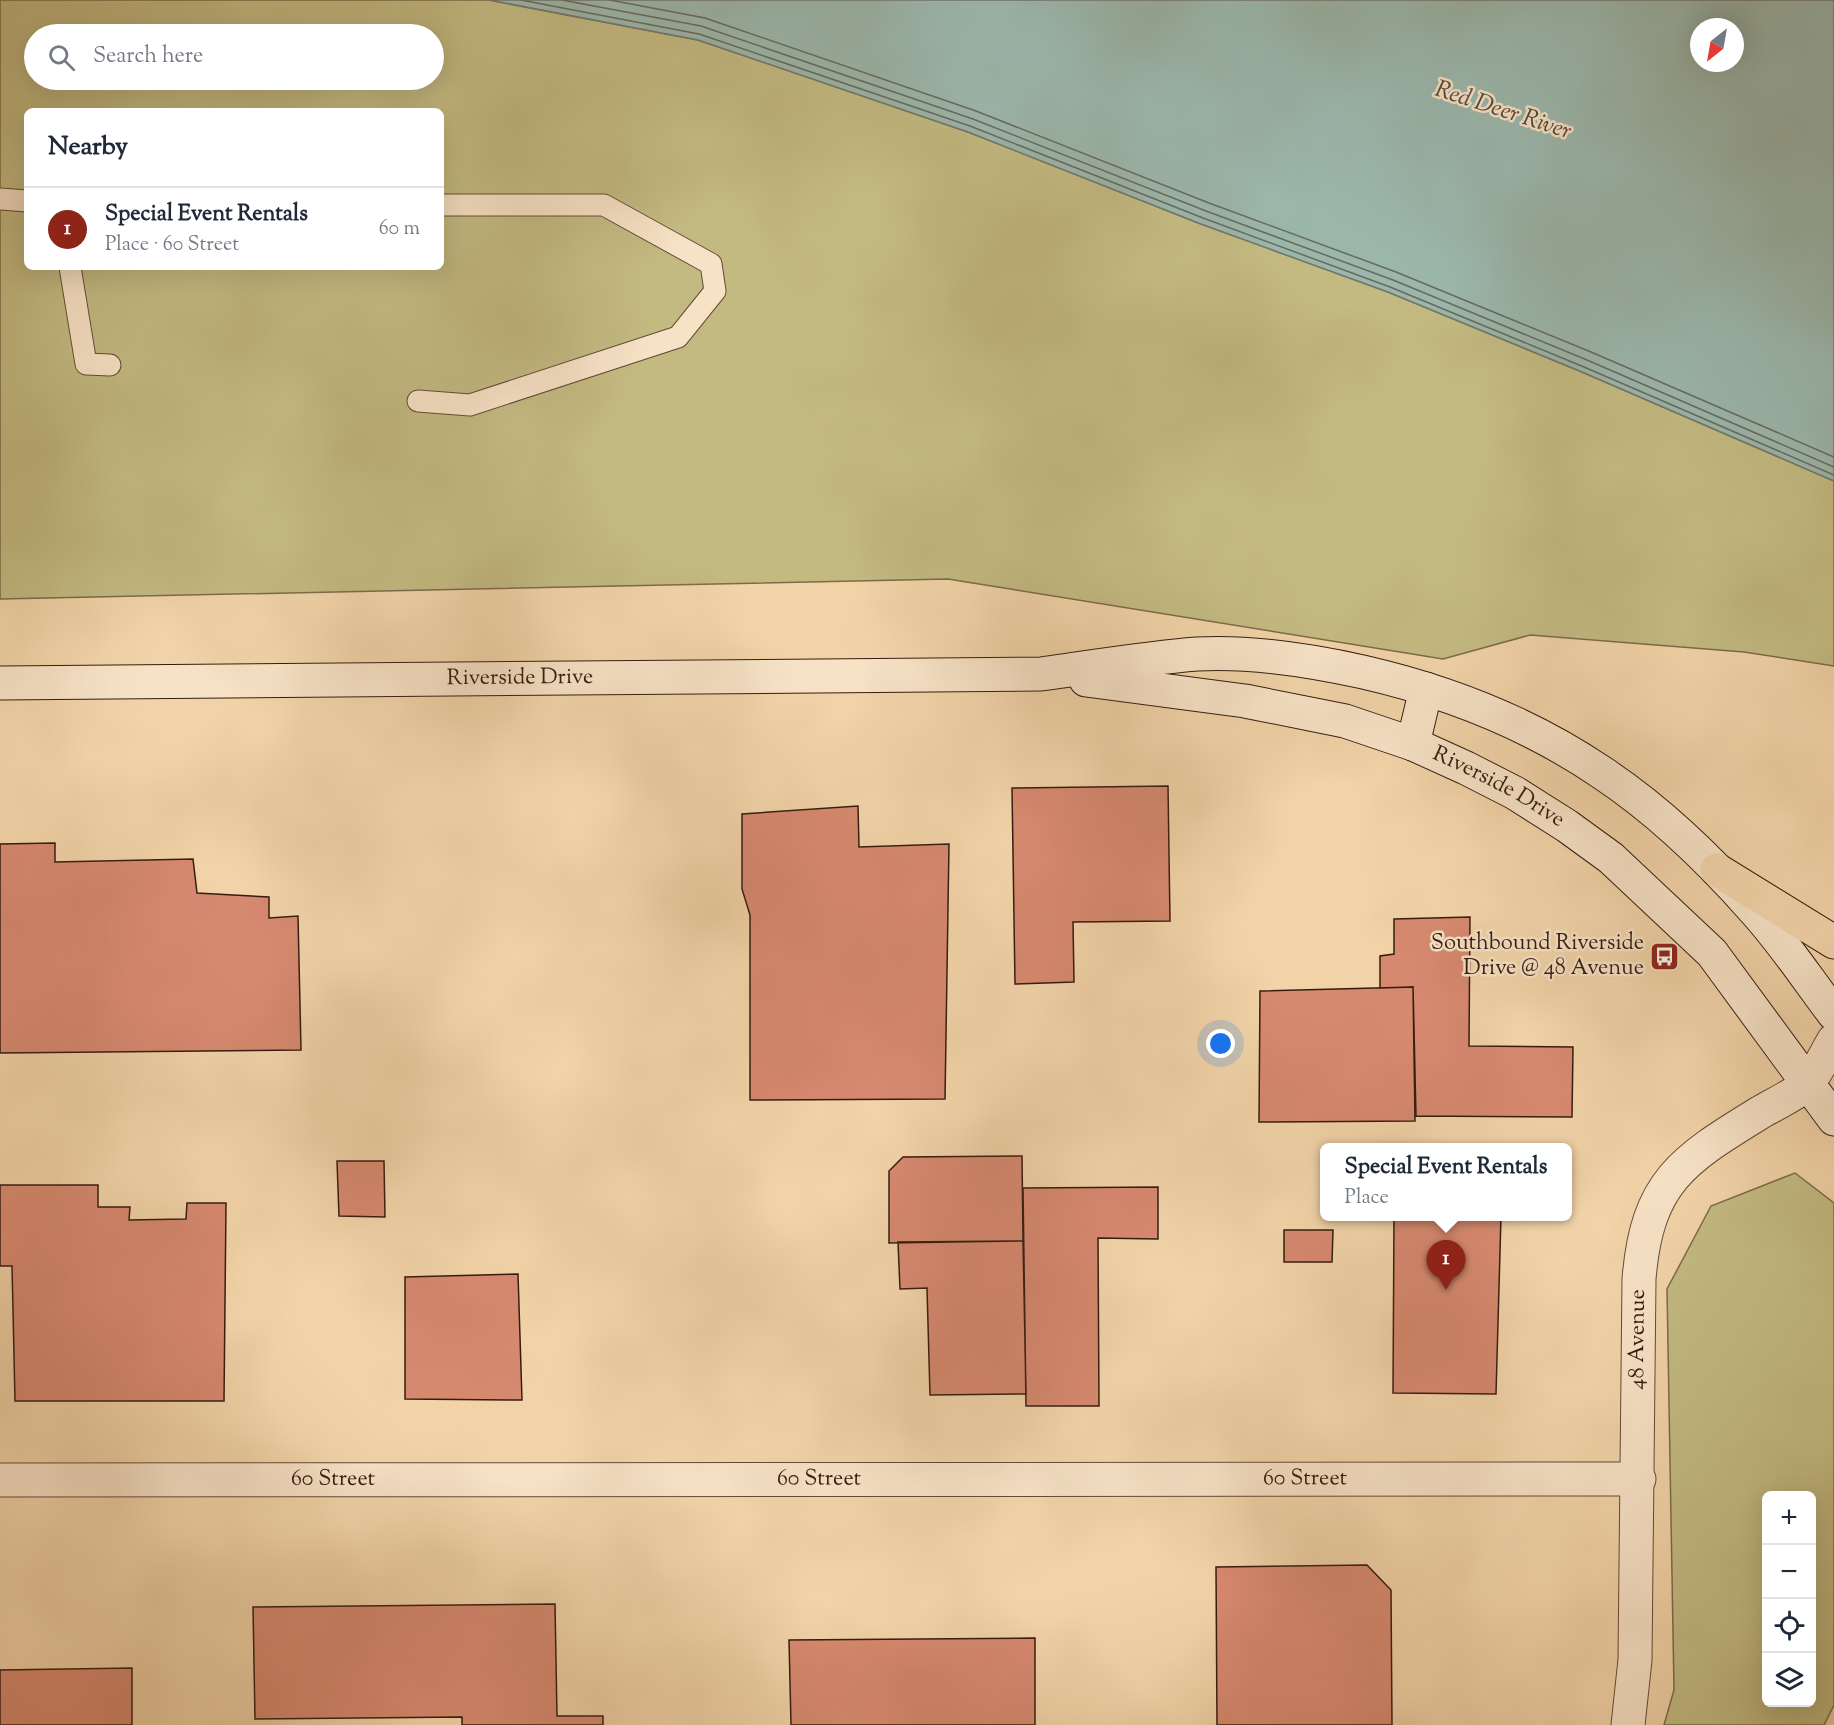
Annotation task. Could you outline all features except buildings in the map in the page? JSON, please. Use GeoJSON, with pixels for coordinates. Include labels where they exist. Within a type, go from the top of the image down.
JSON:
{"type":"FeatureCollection","features":[{"type":"Feature","properties":{"kind":"main road","name":"Riverside Drive"},"geometry":{"type":"LineString","coordinates":[[0,683],[1041,674],[1198,654],[1250,655],[1318,662],[1426,689],[1478,708],[1543,737],[1602,772],[1659,817],[1717,870],[1757,912],[1834,1014]]}},
{"type":"Feature","properties":{"kind":"main road","name":"Riverside Drive"},"geometry":{"type":"LineString","coordinates":[[1041,674],[1245,701],[1345,722],[1413,744],[1515,793],[1567,826],[1611,858],[1712,952],[1834,1119]]}},
{"type":"Feature","properties":{"kind":"main road"},"geometry":{"type":"LineString","coordinates":[[1413,744],[1426,689]]}},
{"type":"Feature","properties":{"kind":"main road"},"geometry":{"type":"LineString","coordinates":[[1717,870],[1834,942]]}},
{"type":"Feature","properties":{"kind":"main road","name":"48 Avenue"},"geometry":{"type":"LineString","coordinates":[[1628,1725],[1635,1660],[1639,1479],[1639,1279],[1641,1250],[1652,1211],[1672,1179],[1688,1160],[1807,1084],[1834,1040]]}},
{"type":"Feature","properties":{"kind":"main road","name":"60 Street"},"geometry":{"type":"LineString","coordinates":[[0,1480],[1639,1479]]}},
{"type":"Feature","properties":{"kind":"lane"},"geometry":{"type":"LineString","coordinates":[[0,199],[24,201]]}},
{"type":"Feature","properties":{"kind":"lane"},"geometry":{"type":"LineString","coordinates":[[418,401],[470,405],[678,337],[716,291],[711,264],[604,205],[444,205]]}},
{"type":"Feature","properties":{"kind":"lane"},"geometry":{"type":"LineString","coordinates":[[70,270],[86,364],[110,365]]}},
{"type":"Feature","properties":{"kind":"shaded area"},"geometry":{"type":"Polygon","coordinates":[[[0,0],[489,0],[698,40],[968,132],[1201,224],[1388,292],[1582,372],[1834,481],[1834,666],[1744,652],[1530,635],[1443,659],[948,579],[0,599],[0,0]]]}},
{"type":"Feature","properties":{"kind":"shaded area"},"geometry":{"type":"Polygon","coordinates":[[[1795,1173],[1834,1203],[1834,1705],[1824,1725],[1664,1725],[1674,1690],[1667,1289],[1711,1206],[1795,1173]]]}},
{"type":"Feature","properties":{"kind":"water","name":"Red Deer River"},"geometry":{"type":"Polygon","coordinates":[[[489,0],[1834,0],[1834,481],[1582,372],[1388,292],[1201,224],[968,132],[698,40],[489,0]]]}},
{"type":"Feature","properties":{"kind":"place","name":"Southbound Riverside Drive @ 48 Avenue"},"geometry":{"type":"Point","coordinates":[1665,957]}},
{"type":"Feature","properties":{"kind":"place","name":"Special Event Rentals"},"geometry":{"type":"Point","coordinates":[1446,1290]}}]}
